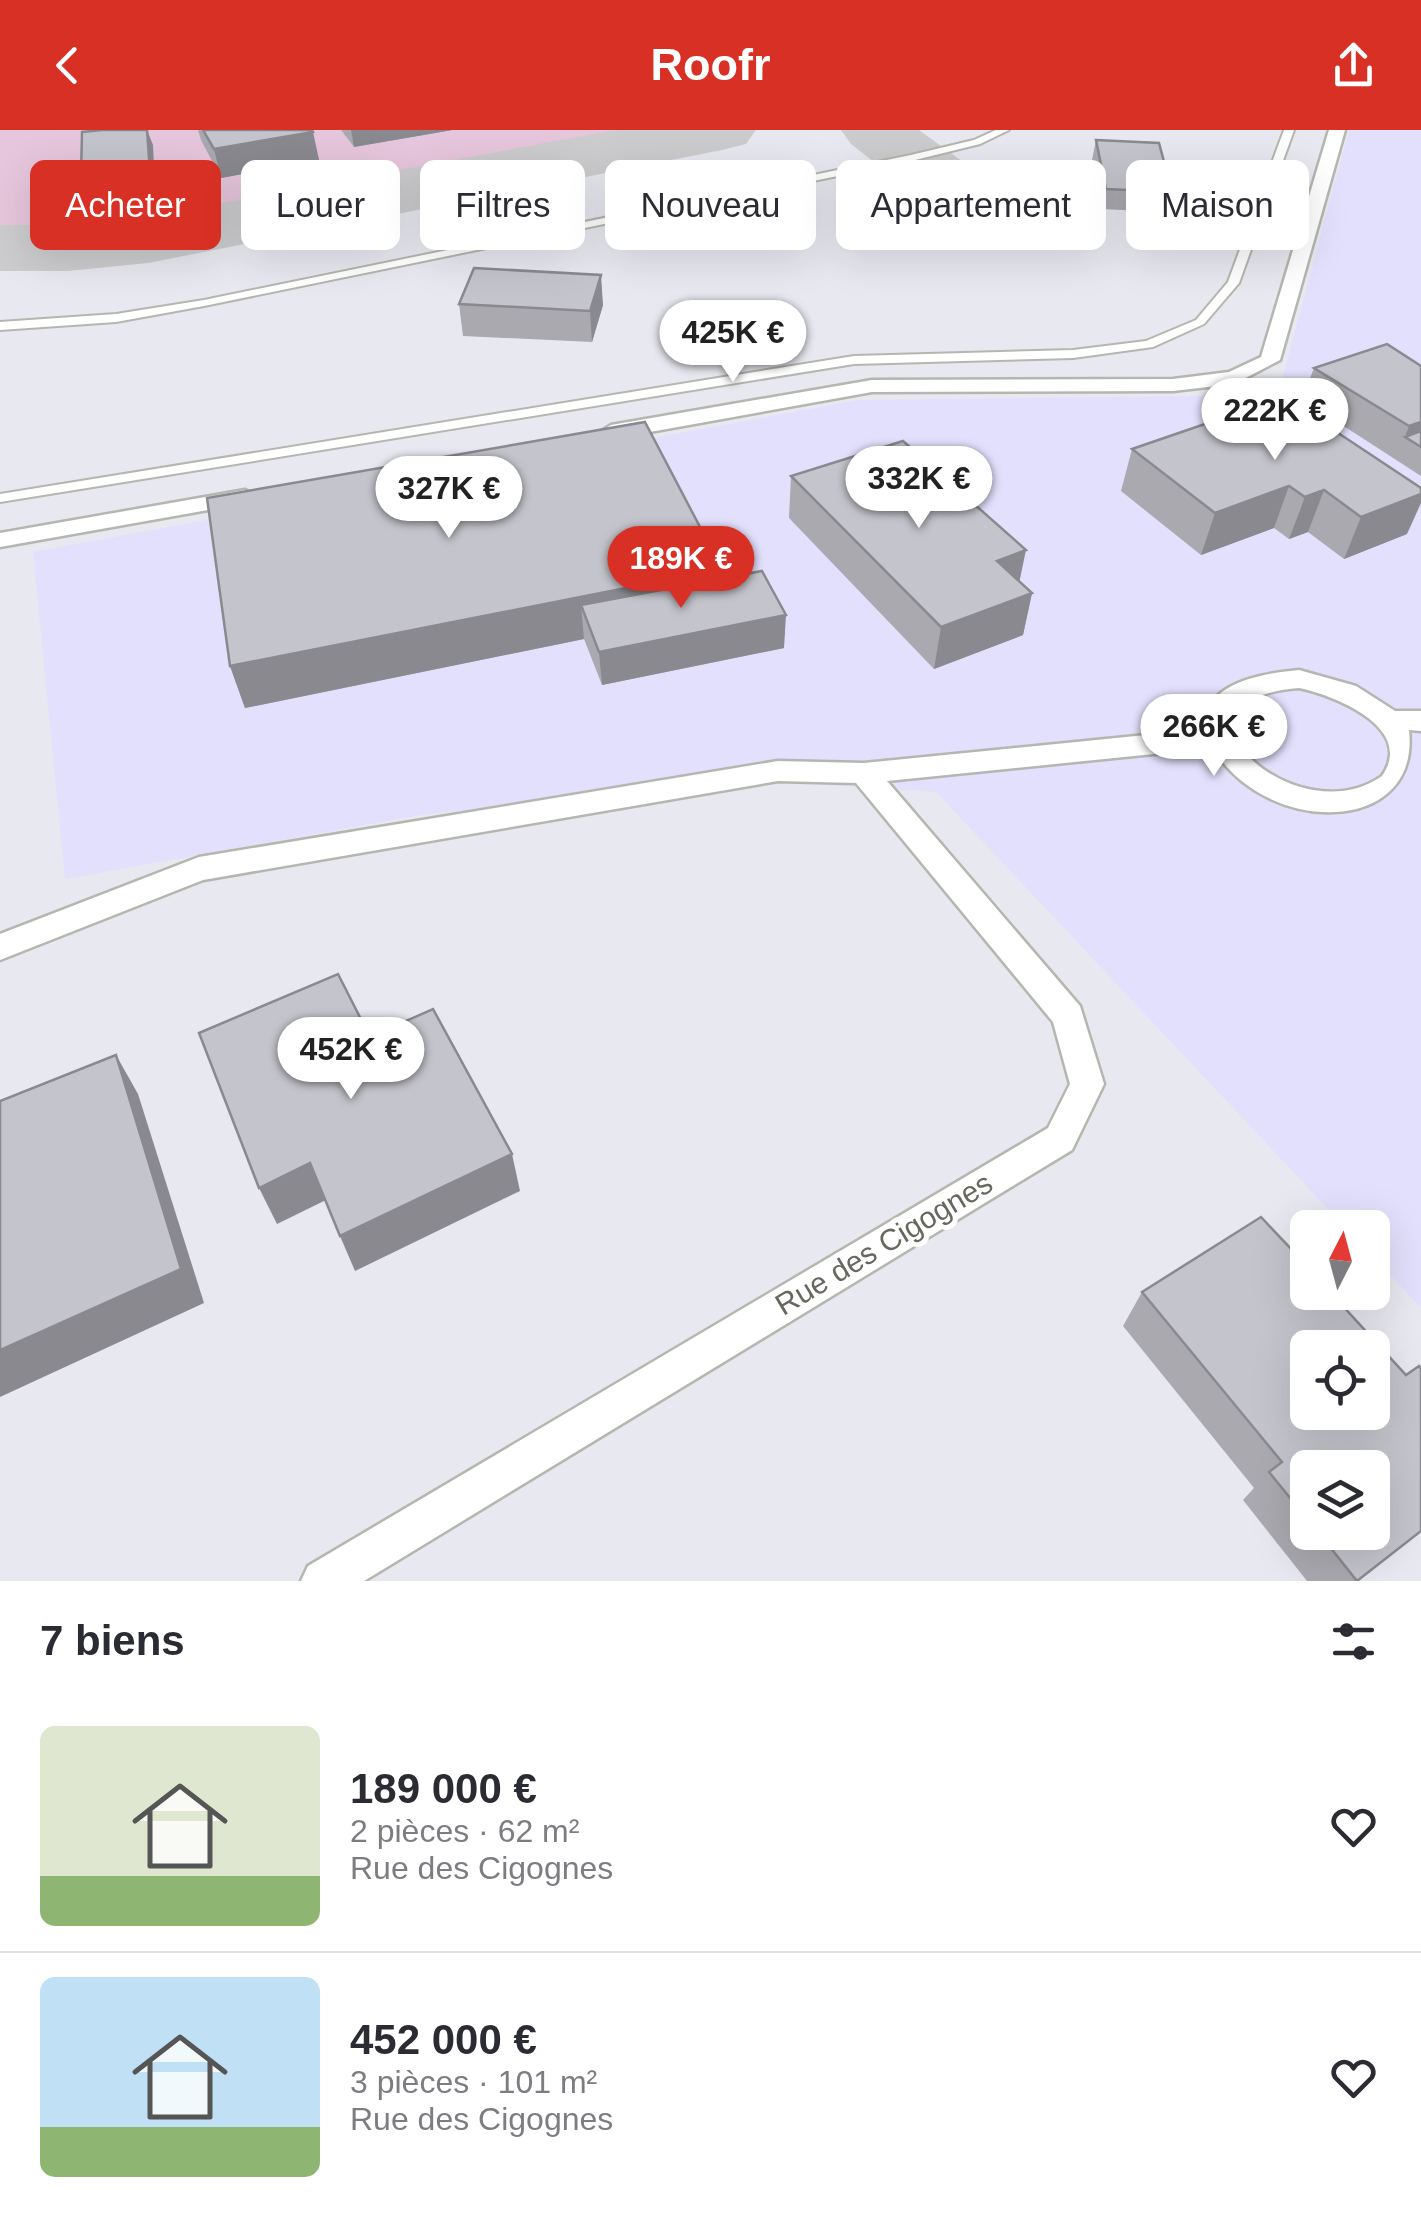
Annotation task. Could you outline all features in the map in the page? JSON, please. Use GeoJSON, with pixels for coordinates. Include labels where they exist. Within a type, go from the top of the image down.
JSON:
{"type":"FeatureCollection","features":[{"type":"Feature","properties":{"kind":"street"},"geometry":{"type":"LineString","coordinates":[[581,438],[872,386],[1173,385],[1234,378],[1270,360],[1337,130]]}},
{"type":"Feature","properties":{"kind":"street"},"geometry":{"type":"LineString","coordinates":[[0,540],[271,492]]}},
{"type":"Feature","properties":{"kind":"street"},"geometry":{"type":"LineString","coordinates":[[1271,680],[1324,684],[1360,699],[1388,720],[1401,742],[1404,763],[1394,782],[1374,796],[1347,802],[1315,801],[1283,792],[1255,777],[1233,758],[1222,737],[1220,717],[1229,699],[1246,686],[1271,680]]}},
{"type":"Feature","properties":{"kind":"street"},"geometry":{"type":"LineString","coordinates":[[1388,720],[1421,720]]}},
{"type":"Feature","properties":{"kind":"street"},"geometry":{"type":"LineString","coordinates":[[0,947],[199,869],[778,771],[864,772],[1222,737]]}},
{"type":"Feature","properties":{"kind":"street","name":"Rue des Cigognes"},"geometry":{"type":"LineString","coordinates":[[323,1581],[1060,1139],[1087,1084],[1068,1016],[864,772]]}},
{"type":"Feature","properties":{"kind":"lane"},"geometry":{"type":"LineString","coordinates":[[0,326],[116,318],[204,304],[911,158],[977,142],[1004,130]]}},
{"type":"Feature","properties":{"kind":"lane"},"geometry":{"type":"LineString","coordinates":[[0,498],[854,360],[1073,354],[1149,344],[1200,322],[1233,282],[1289,130]]}},
{"type":"Feature","properties":{"kind":"shaded area"},"geometry":{"type":"Polygon","coordinates":[[[0,130],[341,130],[354,147],[455,130],[665,130],[504,160],[420,160],[420,176],[400,179],[400,160],[241,160],[241,210],[221,214],[221,160],[30,160],[30,237],[0,235],[0,130]]]}},
{"type":"Feature","properties":{"kind":"shaded area"},"geometry":{"type":"Polygon","coordinates":[[[1349,130],[1421,130],[1421,1308],[1390,1274],[1390,1210],[1329,1210],[936,792],[781,782],[427,814],[65,879],[33,552],[859,400],[1278,395],[1349,130]]]}},
{"type":"Feature","properties":{"kind":"building"},"geometry":{"type":"Polygon","coordinates":[[[147,130],[149,160],[81,160],[82,132],[147,130]]]}},
{"type":"Feature","properties":{"kind":"building"},"geometry":{"type":"Polygon","coordinates":[[[203,130],[312,130],[313,132],[214,149],[203,130]]]}},
{"type":"Feature","properties":{"kind":"building"},"geometry":{"type":"Polygon","coordinates":[[[1096,140],[1159,143],[1164,160],[1126,160],[1126,190],[1106,189],[1106,160],[1100,160],[1096,140]]]}},
{"type":"Feature","properties":{"kind":"building"},"geometry":{"type":"Polygon","coordinates":[[[474,268],[601,275],[590,311],[459,304],[474,268]]]}},
{"type":"Feature","properties":{"kind":"building"},"geometry":{"type":"Polygon","coordinates":[[[1387,344],[1421,366],[1421,422],[1409,426],[1314,368],[1387,344]]]}},
{"type":"Feature","properties":{"kind":"building"},"geometry":{"type":"Polygon","coordinates":[[[1296,405],[1421,488],[1421,494],[1361,517],[1324,490],[1305,497],[1289,486],[1215,513],[1132,449],[1243,411],[1255,419],[1296,405]]]}},
{"type":"Feature","properties":{"kind":"building"},"geometry":{"type":"Polygon","coordinates":[[[645,422],[722,569],[230,666],[207,498],[645,422]]]}},
{"type":"Feature","properties":{"kind":"building"},"geometry":{"type":"Polygon","coordinates":[[[1421,431],[1421,447],[1405,437],[1421,431]]]}},
{"type":"Feature","properties":{"kind":"building"},"geometry":{"type":"Polygon","coordinates":[[[903,441],[1026,550],[997,561],[1032,593],[941,627],[791,476],[903,441]]]}},
{"type":"Feature","properties":{"kind":"building"},"geometry":{"type":"Polygon","coordinates":[[[762,571],[786,615],[599,652],[581,605],[762,571]]]}},
{"type":"Feature","properties":{"kind":"building"},"geometry":{"type":"Polygon","coordinates":[[[338,974],[370,1037],[433,1009],[512,1154],[340,1236],[310,1163],[259,1188],[199,1033],[338,974]]]}},
{"type":"Feature","properties":{"kind":"building"},"geometry":{"type":"Polygon","coordinates":[[[116,1055],[181,1269],[0,1350],[0,1101],[116,1055]]]}},
{"type":"Feature","properties":{"kind":"building"},"geometry":{"type":"Polygon","coordinates":[[[1261,1217],[1290,1248],[1290,1310],[1346,1310],[1365,1330],[1290,1330],[1290,1430],[1390,1430],[1390,1358],[1406,1375],[1419,1366],[1421,1369],[1421,1531],[1357,1581],[1332,1550],[1390,1550],[1390,1450],[1290,1450],[1290,1498],[1269,1472],[1282,1462],[1142,1292],[1261,1217]]]}},
{"type":"Feature","properties":{"kind":"taxiway"},"geometry":{"type":"LineString","coordinates":[[0,248],[68,248],[148,240],[722,130]]}},
{"type":"Feature","properties":{"kind":"taxiway"},"geometry":{"type":"LineString","coordinates":[[875,130],[915,160]]}}]}
